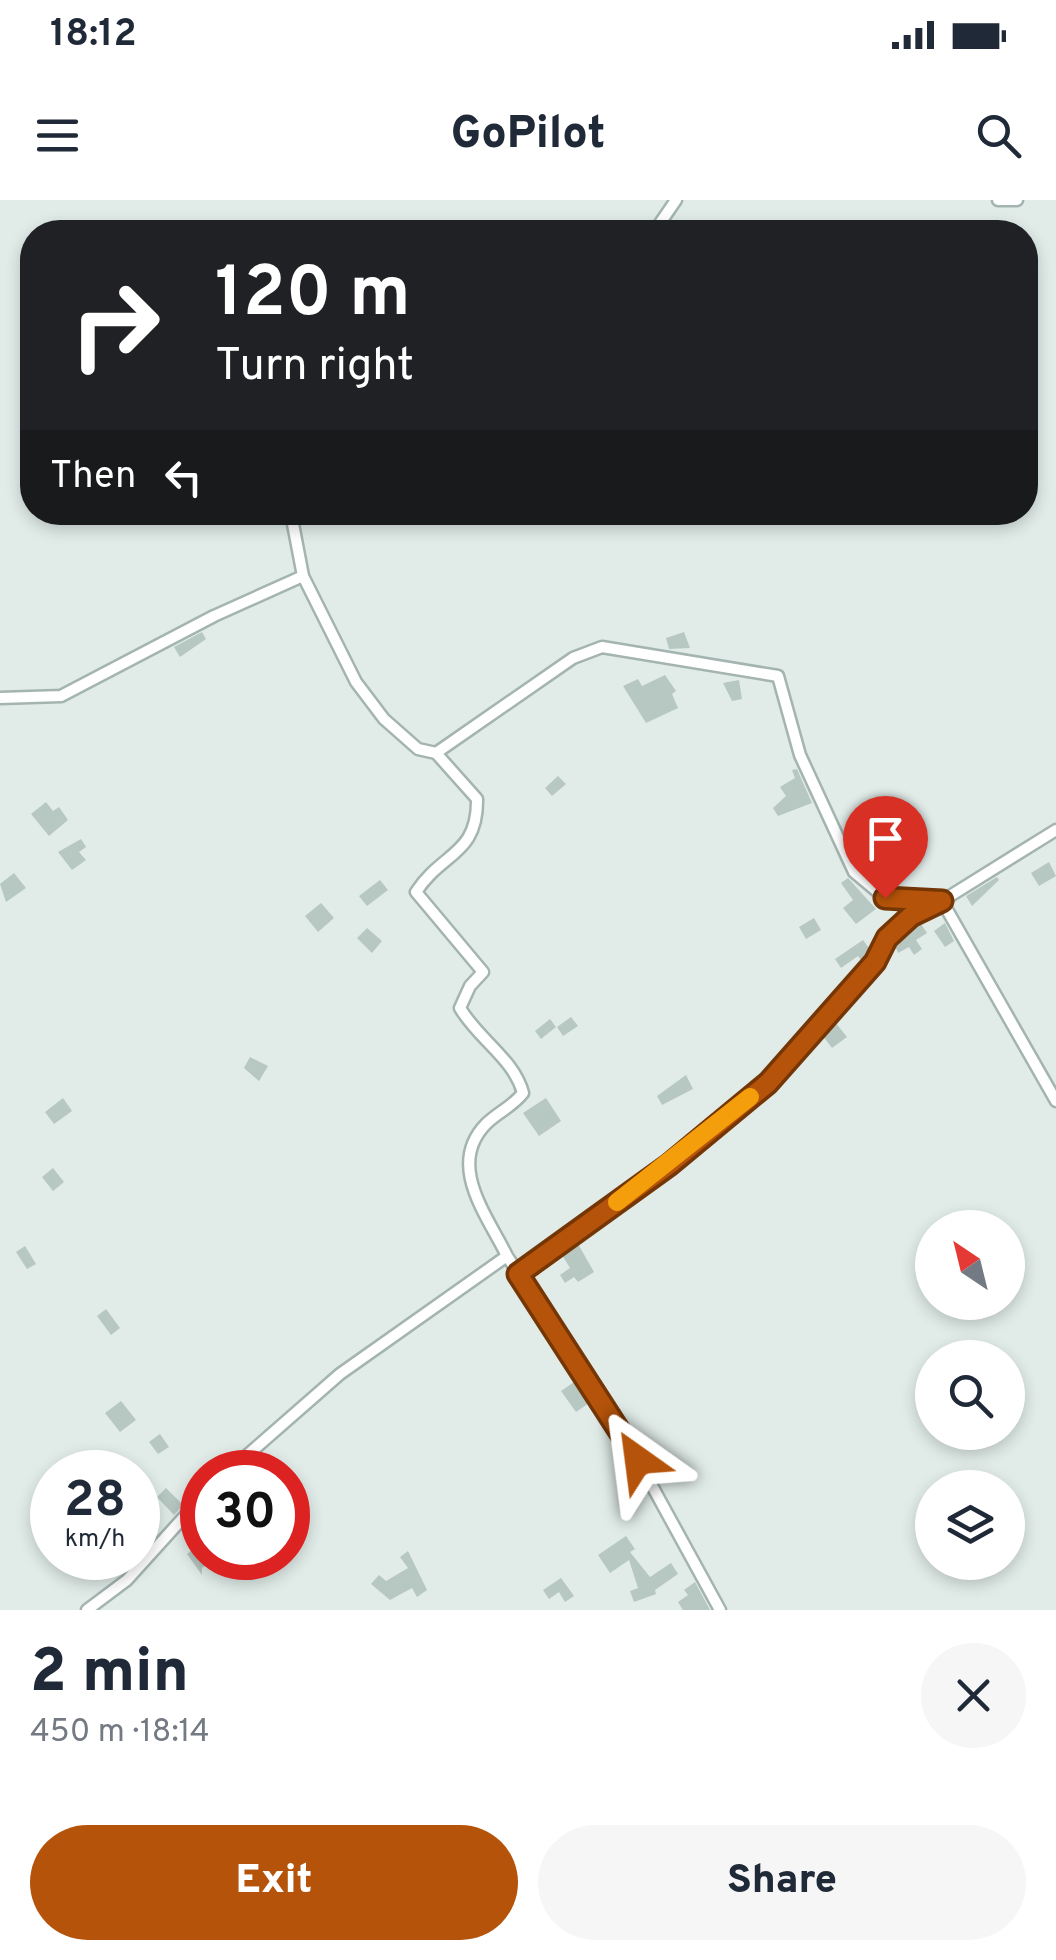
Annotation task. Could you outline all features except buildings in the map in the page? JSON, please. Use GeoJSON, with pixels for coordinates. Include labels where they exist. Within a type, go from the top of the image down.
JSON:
{"type":"FeatureCollection","features":[{"type":"Feature","properties":{"kind":"street"},"geometry":{"type":"LineString","coordinates":[[998,200],[1017,200]]}},
{"type":"Feature","properties":{"kind":"street"},"geometry":{"type":"LineString","coordinates":[[293,525],[303,576],[365,694],[384,719],[418,749],[436,753],[478,799],[478,823],[466,845],[428,874],[416,892],[482,972],[460,1008],[471,1028],[518,1074],[523,1093],[512,1108],[487,1124],[468,1151],[469,1180],[507,1256],[622,1431],[720,1610]]}},
{"type":"Feature","properties":{"kind":"street"},"geometry":{"type":"LineString","coordinates":[[0,698],[61,696],[214,616],[303,576]]}},
{"type":"Feature","properties":{"kind":"street"},"geometry":{"type":"LineString","coordinates":[[436,753],[573,658],[602,648],[778,676],[800,754],[854,872],[885,898],[942,901]]}},
{"type":"Feature","properties":{"kind":"street"},"geometry":{"type":"LineString","coordinates":[[518,1274],[669,1165],[768,1083],[875,962],[887,938],[911,916],[1056,830]]}},
{"type":"Feature","properties":{"kind":"street"},"geometry":{"type":"LineString","coordinates":[[942,901],[1056,1101]]}},
{"type":"Feature","properties":{"kind":"street"},"geometry":{"type":"LineString","coordinates":[[253,1450],[340,1374],[507,1256]]}},
{"type":"Feature","properties":{"kind":"street"},"geometry":{"type":"LineString","coordinates":[[87,1610],[128,1580],[180,1522]]}},
{"type":"Feature","properties":{"kind":"slow traffic"},"geometry":{"type":"LineString","coordinates":[[617,1202],[669,1165],[750,1097]]}},
{"type":"Feature","properties":{"kind":"route"},"geometry":{"type":"LineString","coordinates":[[638,1460],[518,1274],[669,1165],[768,1083],[835,1011],[875,962],[887,938],[911,916],[942,901],[885,898]]}}]}
